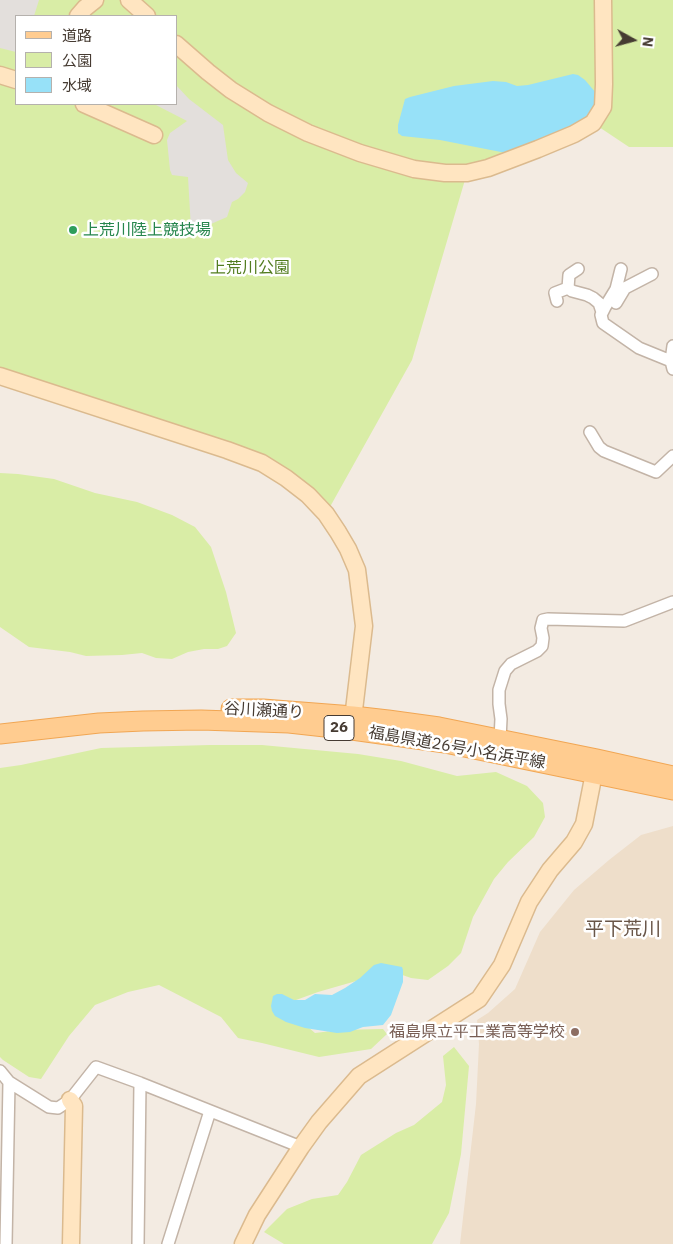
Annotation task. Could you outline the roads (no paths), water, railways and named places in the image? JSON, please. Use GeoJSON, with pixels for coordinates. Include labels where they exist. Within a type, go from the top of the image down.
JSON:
{"type":"FeatureCollection","features":[{"type":"Feature","properties":{"kind":"main road","name":"谷川瀬通り"},"geometry":{"type":"LineString","coordinates":[[0,721],[86,712],[180,708],[263,709],[353,723],[388,720],[422,725],[500,739],[595,767],[673,776]]}},
{"type":"Feature","properties":{"kind":"main road","name":"福島県道26号小名浜平線"},"geometry":{"type":"LineString","coordinates":[[0,734],[99,723],[201,720],[353,723],[445,743],[595,767],[673,790]]}},
{"type":"Feature","properties":{"kind":"street"},"geometry":{"type":"LineString","coordinates":[[79,15],[95,0]]}},
{"type":"Feature","properties":{"kind":"street"},"geometry":{"type":"LineString","coordinates":[[129,0],[146,15]]}},
{"type":"Feature","properties":{"kind":"street"},"geometry":{"type":"LineString","coordinates":[[178,46],[232,90],[268,113],[308,133],[360,153],[414,169],[445,173],[466,173],[488,168],[565,138],[593,123],[603,107],[603,0]]}},
{"type":"Feature","properties":{"kind":"street"},"geometry":{"type":"LineString","coordinates":[[0,76],[15,80]]}},
{"type":"Feature","properties":{"kind":"street"},"geometry":{"type":"LineString","coordinates":[[86,105],[154,136]]}},
{"type":"Feature","properties":{"kind":"street"},"geometry":{"type":"LineString","coordinates":[[568,288],[569,275],[578,269]]}},
{"type":"Feature","properties":{"kind":"street"},"geometry":{"type":"LineString","coordinates":[[602,318],[616,289],[621,269]]}},
{"type":"Feature","properties":{"kind":"street"},"geometry":{"type":"LineString","coordinates":[[602,318],[625,288],[652,274]]}},
{"type":"Feature","properties":{"kind":"street"},"geometry":{"type":"LineString","coordinates":[[557,301],[555,293],[568,288]]}},
{"type":"Feature","properties":{"kind":"street"},"geometry":{"type":"LineString","coordinates":[[568,288],[587,295],[599,303],[602,318],[608,328],[639,348],[672,365],[673,346]]}},
{"type":"Feature","properties":{"kind":"street"},"geometry":{"type":"LineString","coordinates":[[0,376],[228,450],[262,463],[308,494],[326,514],[338,532],[357,570],[364,626],[353,723]]}},
{"type":"Feature","properties":{"kind":"street"},"geometry":{"type":"LineString","coordinates":[[590,432],[599,447],[604,451],[656,472],[673,456]]}},
{"type":"Feature","properties":{"kind":"street"},"geometry":{"type":"LineString","coordinates":[[500,739],[499,690],[505,671],[511,664],[538,651],[542,646],[544,638],[541,628],[543,620],[624,621],[673,602]]}},
{"type":"Feature","properties":{"kind":"street"},"geometry":{"type":"LineString","coordinates":[[243,1244],[257,1215],[301,1147],[319,1122],[359,1076],[479,999],[502,965],[529,902],[550,870],[574,842],[584,824],[595,767]]}},
{"type":"Feature","properties":{"kind":"street"},"geometry":{"type":"LineString","coordinates":[[0,1071],[9,1082],[49,1107],[58,1108],[70,1100],[96,1067],[301,1147]]}},
{"type":"Feature","properties":{"kind":"street"},"geometry":{"type":"LineString","coordinates":[[6,1244],[9,1082]]}},
{"type":"Feature","properties":{"kind":"street"},"geometry":{"type":"LineString","coordinates":[[138,1244],[140,1083]]}},
{"type":"Feature","properties":{"kind":"street"},"geometry":{"type":"LineString","coordinates":[[70,1100],[74,1106],[71,1244]]}},
{"type":"Feature","properties":{"kind":"street"},"geometry":{"type":"LineString","coordinates":[[168,1244],[210,1111]]}},
{"type":"Feature","properties":{"kind":"water"},"geometry":{"type":"Polygon","coordinates":[[[573,74],[585,80],[596,93],[596,103],[592,112],[579,124],[506,153],[440,140],[402,136],[398,133],[398,125],[405,99],[410,97],[454,86],[493,81],[506,82],[517,86],[528,85],[573,74]]]}},
{"type":"Feature","properties":{"kind":"water"},"geometry":{"type":"Polygon","coordinates":[[[381,963],[402,967],[403,970],[403,982],[391,1015],[383,1025],[337,1033],[305,1028],[286,1022],[275,1016],[272,1011],[273,996],[277,994],[282,994],[294,1000],[305,1000],[315,994],[332,995],[360,978],[374,965],[381,963]]]}},
{"type":"Feature","properties":{"kind":"place","name":"上荒川陸上競技場"},"geometry":{"type":"Point","coordinates":[73,230]}},
{"type":"Feature","properties":{"kind":"place","name":"福島県立平工業高等学校"},"geometry":{"type":"Point","coordinates":[575,1032]}},
{"type":"Feature","properties":{"kind":"district","name":"平下荒川"},"geometry":{"type":"Point","coordinates":[623,930]}},
{"type":"Feature","properties":{"kind":"park label","name":"上荒川公園"},"geometry":{"type":"Point","coordinates":[250,268]}}]}
